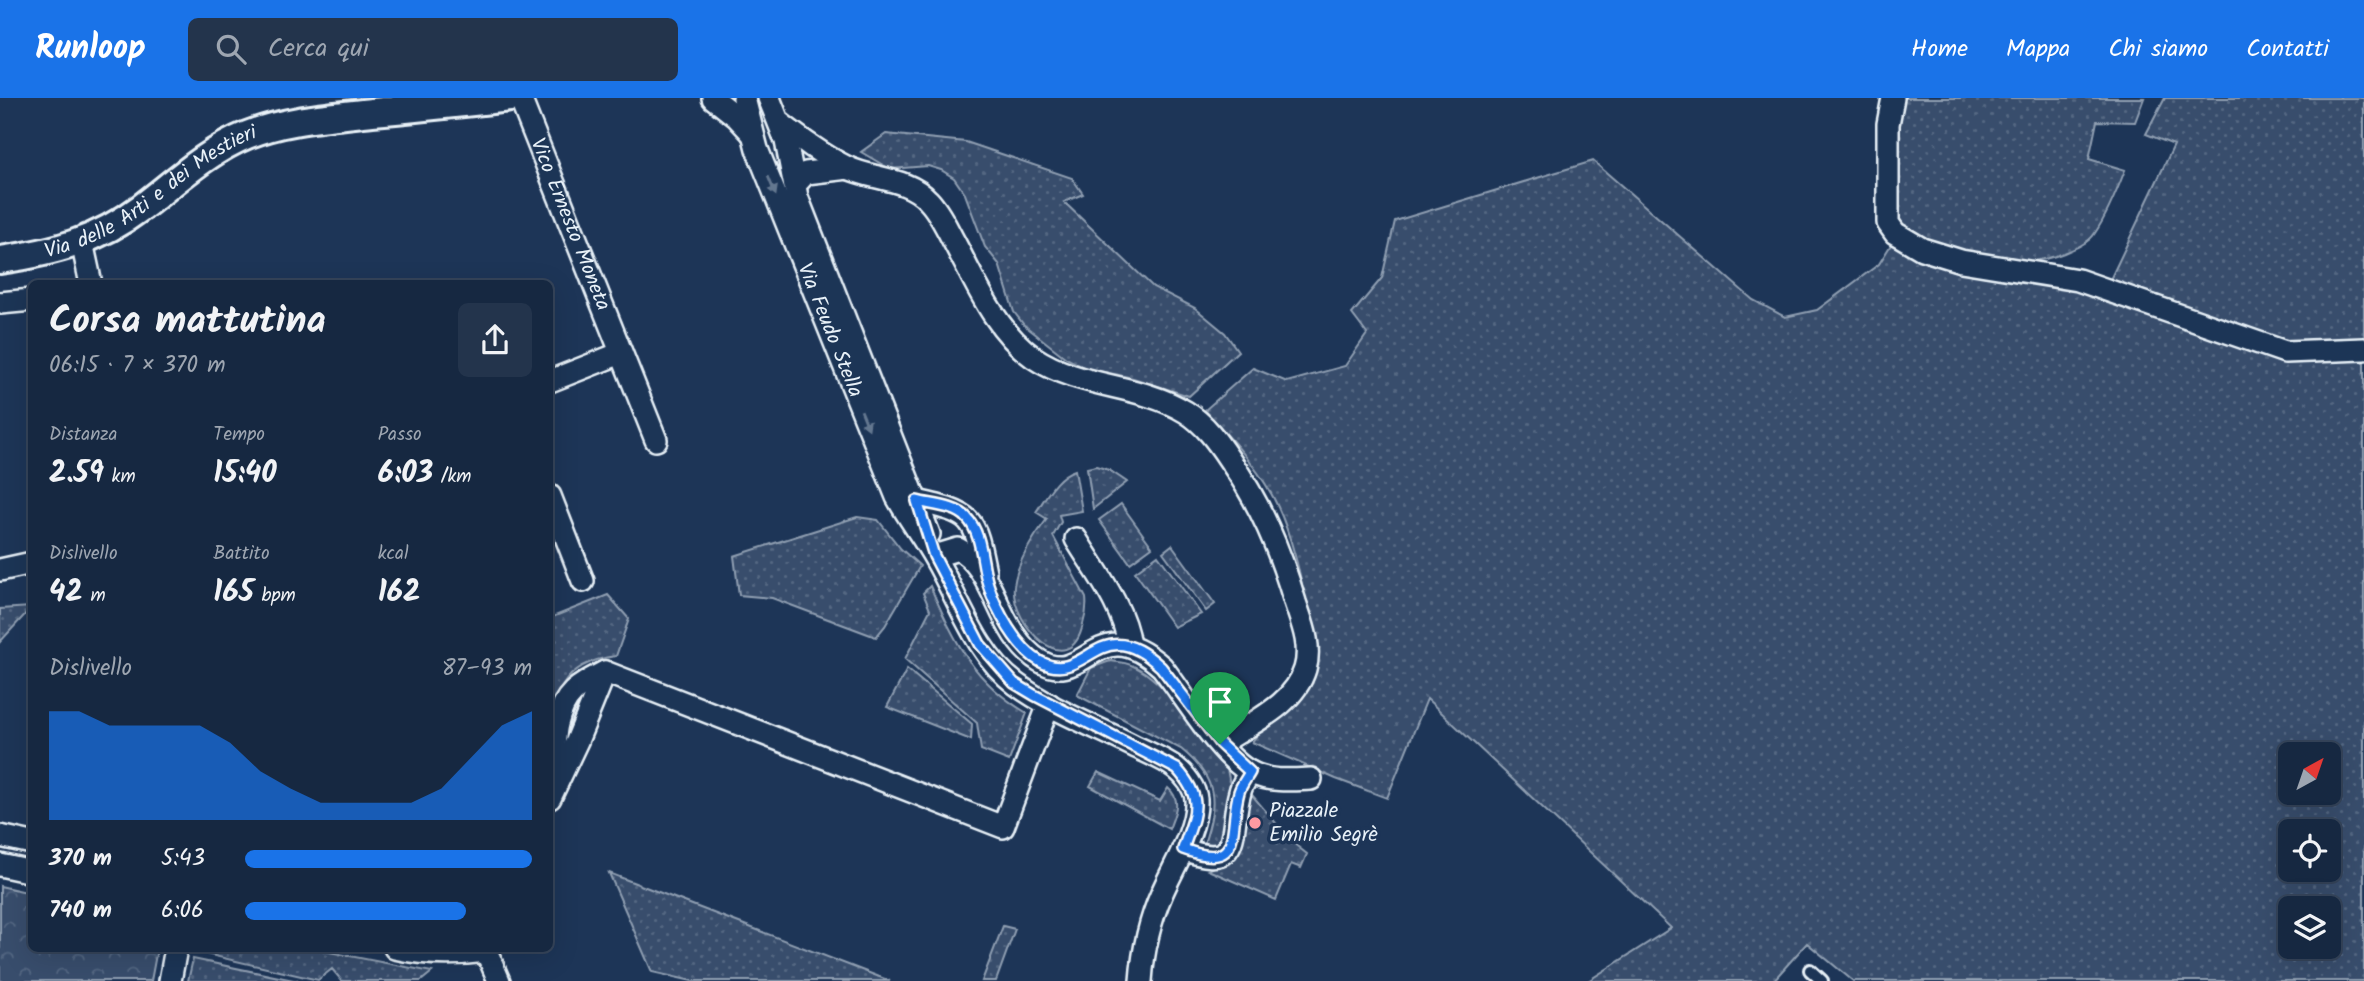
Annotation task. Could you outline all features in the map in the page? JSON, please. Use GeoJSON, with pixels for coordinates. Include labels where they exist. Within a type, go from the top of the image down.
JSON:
{"type":"FeatureCollection","features":[{"type":"Feature","properties":{"kind":"street","name":"Via delle Arti e dei Mestieri"},"geometry":{"type":"LineString","coordinates":[[0,260],[44,254],[82,242],[140,208],[221,149],[245,136],[275,126],[311,119],[510,98]]}},
{"type":"Feature","properties":{"kind":"street","name":"Vico Ernesto Moneta"},"geometry":{"type":"LineString","coordinates":[[520,98],[656,440]]}},
{"type":"Feature","properties":{"kind":"street"},"geometry":{"type":"LineString","coordinates":[[713,98],[767,142],[778,144],[777,117]]}},
{"type":"Feature","properties":{"kind":"street","name":"Via Feudo Stella"},"geometry":{"type":"LineString","coordinates":[[744,98],[757,149],[897,497],[934,556],[980,644],[1014,683],[1049,704],[1177,769],[1189,782],[1196,797],[1194,814],[1183,849],[1161,895],[1143,957],[1140,981]]}},
{"type":"Feature","properties":{"kind":"street"},"geometry":{"type":"LineString","coordinates":[[1893,98],[1888,124],[1888,223],[1895,233],[1922,249],[1961,261],[2078,279],[2285,352],[2364,349]]}},
{"type":"Feature","properties":{"kind":"street"},"geometry":{"type":"LineString","coordinates":[[751,127],[757,110],[777,117],[819,151],[848,168],[914,187],[929,200],[943,221],[986,303],[1013,338],[1033,356],[1062,372],[1093,383],[1158,398],[1188,413],[1210,432],[1263,513],[1285,568],[1308,652],[1305,669],[1295,689],[1284,702],[1220,744]]}},
{"type":"Feature","properties":{"kind":"street","name":"Via Feudo Stella"},"geometry":{"type":"LineString","coordinates":[[777,117],[797,197],[906,480],[917,501],[934,556]]}},
{"type":"Feature","properties":{"kind":"street"},"geometry":{"type":"LineString","coordinates":[[795,184],[806,173],[848,168]]}},
{"type":"Feature","properties":{"kind":"street"},"geometry":{"type":"LineString","coordinates":[[82,242],[90,280]]}},
{"type":"Feature","properties":{"kind":"street"},"geometry":{"type":"LineString","coordinates":[[0,303],[28,300]]}},
{"type":"Feature","properties":{"kind":"street"},"geometry":{"type":"LineString","coordinates":[[553,380],[621,353]]}},
{"type":"Feature","properties":{"kind":"street"},"geometry":{"type":"LineString","coordinates":[[917,501],[958,511],[968,518],[979,541],[988,584]]}},
{"type":"Feature","properties":{"kind":"street"},"geometry":{"type":"LineString","coordinates":[[553,504],[583,581]]}},
{"type":"Feature","properties":{"kind":"street"},"geometry":{"type":"LineString","coordinates":[[1076,539],[1110,593],[1128,634],[1129,645]]}},
{"type":"Feature","properties":{"kind":"street"},"geometry":{"type":"LineString","coordinates":[[934,556],[958,549],[969,555],[988,584],[1008,629],[1023,647],[1041,662],[1059,668],[1076,665],[1092,652],[1107,645],[1129,645],[1150,656],[1161,667],[1220,744],[1250,772],[1283,780],[1311,779]]}},
{"type":"Feature","properties":{"kind":"street"},"geometry":{"type":"LineString","coordinates":[[0,570],[28,564]]}},
{"type":"Feature","properties":{"kind":"street"},"geometry":{"type":"LineString","coordinates":[[553,792],[605,672]]}},
{"type":"Feature","properties":{"kind":"street"},"geometry":{"type":"LineString","coordinates":[[553,753],[556,725],[564,701],[576,687],[605,672],[1003,827],[1049,704]]}},
{"type":"Feature","properties":{"kind":"street"},"geometry":{"type":"LineString","coordinates":[[1183,849],[1202,856],[1215,857],[1226,852],[1233,839],[1240,790],[1250,772]]}},
{"type":"Feature","properties":{"kind":"street"},"geometry":{"type":"LineString","coordinates":[[0,836],[28,842]]}},
{"type":"Feature","properties":{"kind":"street"},"geometry":{"type":"LineString","coordinates":[[0,866],[28,871]]}},
{"type":"Feature","properties":{"kind":"street"},"geometry":{"type":"LineString","coordinates":[[170,981],[175,952]]}},
{"type":"Feature","properties":{"kind":"street"},"geometry":{"type":"LineString","coordinates":[[410,952],[476,952]]}},
{"type":"Feature","properties":{"kind":"street"},"geometry":{"type":"LineString","coordinates":[[487,952],[499,981]]}},
{"type":"Feature","properties":{"kind":"lane"},"geometry":{"type":"LineString","coordinates":[[1810,970],[1822,981]]}},
{"type":"Feature","properties":{"kind":"green space"},"geometry":{"type":"Polygon","coordinates":[[[1899,98],[2144,98],[2135,122],[2097,121],[2089,159],[2125,170],[2108,210],[2092,237],[2064,253],[2022,262],[1980,258],[1898,229],[1892,210],[1899,98]]]}},
{"type":"Feature","properties":{"kind":"green space"},"geometry":{"type":"Polygon","coordinates":[[[2165,98],[2364,98],[2364,345],[2285,348],[2108,284],[2174,145],[2146,134],[2165,98]]]}},
{"type":"Feature","properties":{"kind":"green space"},"geometry":{"type":"Polygon","coordinates":[[[886,134],[966,142],[1072,178],[1083,194],[1064,202],[1153,287],[1195,308],[1225,333],[1238,351],[1189,396],[1133,378],[1085,368],[1066,358],[1024,325],[1014,312],[999,264],[985,247],[965,194],[954,178],[928,166],[890,169],[861,152],[886,134]]]}},
{"type":"Feature","properties":{"kind":"green space"},"geometry":{"type":"Polygon","coordinates":[[[1593,161],[1753,300],[1785,317],[1817,310],[1879,264],[1892,243],[1916,253],[2056,279],[2284,363],[2364,357],[2364,981],[1853,981],[1807,943],[1773,981],[1588,981],[1671,928],[1427,699],[1387,798],[1252,742],[1317,651],[1296,558],[1277,505],[1254,467],[1205,410],[1253,368],[1287,382],[1345,366],[1367,334],[1352,314],[1382,278],[1395,221],[1593,161]]]}},
{"type":"Feature","properties":{"kind":"green space"},"geometry":{"type":"Polygon","coordinates":[[[1096,466],[1109,470],[1127,482],[1093,509],[1087,468],[1096,466]]]}},
{"type":"Feature","properties":{"kind":"green space"},"geometry":{"type":"Polygon","coordinates":[[[1075,470],[1082,511],[1059,515],[1061,522],[1053,536],[1086,598],[1086,611],[1076,641],[1066,649],[1054,649],[1042,642],[1021,617],[1015,601],[1014,586],[1022,559],[1047,519],[1036,512],[1057,482],[1075,470]]]}},
{"type":"Feature","properties":{"kind":"green space"},"geometry":{"type":"Polygon","coordinates":[[[1121,504],[1152,547],[1130,563],[1099,520],[1121,504]]]}},
{"type":"Feature","properties":{"kind":"green space"},"geometry":{"type":"Polygon","coordinates":[[[857,517],[878,520],[901,549],[920,566],[876,637],[772,598],[739,595],[734,556],[857,517]]]}},
{"type":"Feature","properties":{"kind":"green space"},"geometry":{"type":"Polygon","coordinates":[[[1172,545],[1215,604],[1206,611],[1163,552],[1172,545]]]}},
{"type":"Feature","properties":{"kind":"green space"},"geometry":{"type":"Polygon","coordinates":[[[1158,555],[1201,614],[1174,627],[1135,572],[1158,555]]]}},
{"type":"Feature","properties":{"kind":"green space"},"geometry":{"type":"Polygon","coordinates":[[[930,586],[967,658],[992,687],[1027,713],[1009,761],[981,750],[977,723],[905,659],[930,610],[923,593],[930,586]]]}},
{"type":"Feature","properties":{"kind":"green space"},"geometry":{"type":"Polygon","coordinates":[[[608,595],[629,619],[616,656],[582,666],[571,675],[563,685],[553,712],[553,617],[608,595]]]}},
{"type":"Feature","properties":{"kind":"green space"},"geometry":{"type":"Polygon","coordinates":[[[28,607],[28,611],[0,642],[0,609],[28,607]]]}},
{"type":"Feature","properties":{"kind":"green space"},"geometry":{"type":"Polygon","coordinates":[[[1110,661],[1131,665],[1157,682],[1184,711],[1227,769],[1230,807],[1226,827],[1218,844],[1204,844],[1212,815],[1212,792],[1202,770],[1193,760],[1181,749],[1077,695],[1091,668],[1110,661]]]}},
{"type":"Feature","properties":{"kind":"green space"},"geometry":{"type":"Polygon","coordinates":[[[907,669],[972,724],[971,740],[887,707],[907,669]]]}},
{"type":"Feature","properties":{"kind":"green space"},"geometry":{"type":"Polygon","coordinates":[[[1098,772],[1160,801],[1168,788],[1176,802],[1169,829],[1090,786],[1098,772]]]}},
{"type":"Feature","properties":{"kind":"green space"},"geometry":{"type":"Polygon","coordinates":[[[1252,795],[1293,843],[1307,854],[1301,868],[1291,864],[1276,900],[1208,870],[1227,860],[1241,845],[1245,830],[1246,800],[1252,795]]]}},
{"type":"Feature","properties":{"kind":"green space"},"geometry":{"type":"Polygon","coordinates":[[[609,873],[890,981],[692,981],[652,972],[609,873]]]}},
{"type":"Feature","properties":{"kind":"green space"},"geometry":{"type":"Polygon","coordinates":[[[0,886],[28,892],[28,952],[156,952],[151,981],[0,981],[0,886]]]}},
{"type":"Feature","properties":{"kind":"green space"},"geometry":{"type":"Polygon","coordinates":[[[1003,926],[1015,929],[996,981],[982,981],[1003,926]]]}},
{"type":"Feature","properties":{"kind":"green space"},"geometry":{"type":"Polygon","coordinates":[[[197,952],[329,952],[432,972],[421,981],[342,981],[332,969],[318,980],[197,952]]]}},
{"type":"Feature","properties":{"kind":"green space"},"geometry":{"type":"Polygon","coordinates":[[[193,959],[298,981],[188,981],[193,959]]]}},
{"type":"Feature","properties":{"kind":"place","name":"Piazzale Emilio Segrè"},"geometry":{"type":"Point","coordinates":[1255,823]}},
{"type":"Feature","properties":{"kind":"route"},"geometry":{"type":"LineString","coordinates":[[917,501],[958,511],[968,518],[979,541],[988,584],[1008,629],[1023,647],[1041,662],[1059,668],[1076,665],[1092,652],[1107,645],[1129,645],[1150,656],[1161,667],[1220,744],[1250,772],[1240,790],[1233,839],[1226,852],[1215,857],[1202,856],[1183,849],[1194,814],[1196,797],[1189,782],[1177,769],[1014,683],[980,644],[934,556],[917,501]]}}]}
